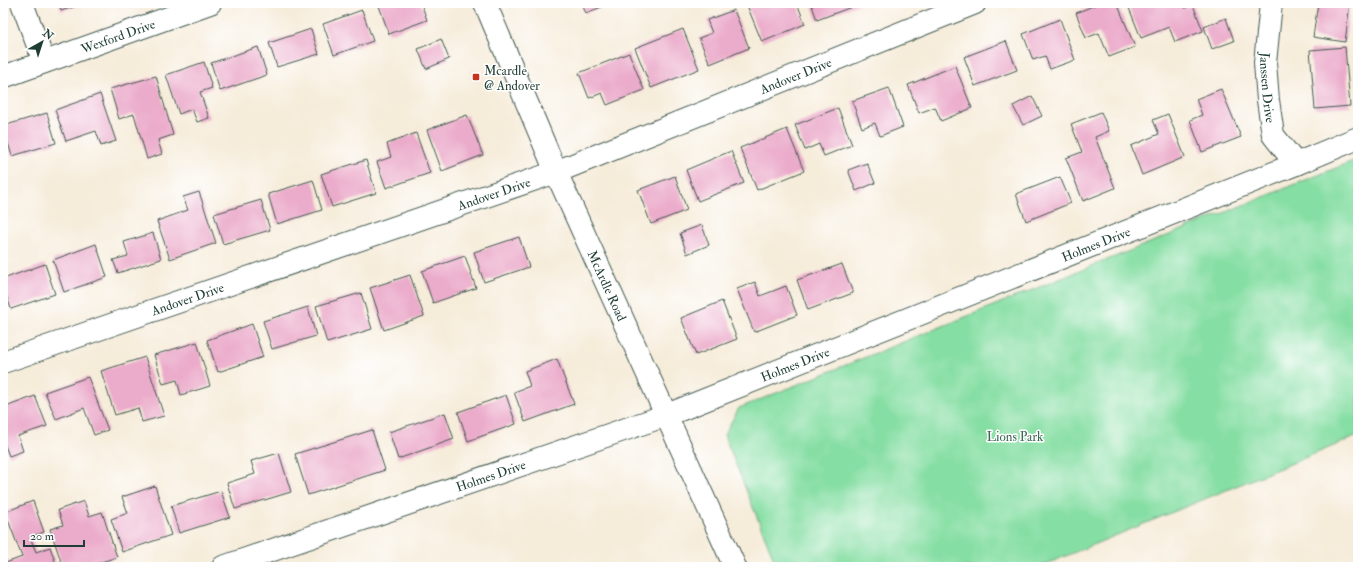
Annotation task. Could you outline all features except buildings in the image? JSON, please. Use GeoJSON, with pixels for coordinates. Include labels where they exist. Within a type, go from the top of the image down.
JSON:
{"type":"FeatureCollection","features":[{"type":"Feature","properties":{"kind":"street"},"geometry":{"type":"LineString","coordinates":[[22,3],[44,62]]}},
{"type":"Feature","properties":{"kind":"street","name":"Wexford Drive"},"geometry":{"type":"LineString","coordinates":[[3,77],[210,3]]}},
{"type":"Feature","properties":{"kind":"street","name":"McArdle Road"},"geometry":{"type":"LineString","coordinates":[[485,3],[556,172],[667,415],[734,567]]}},
{"type":"Feature","properties":{"kind":"street","name":"Andover Drive"},"geometry":{"type":"LineString","coordinates":[[3,362],[556,172],[976,3]]}},
{"type":"Feature","properties":{"kind":"street","name":"Janssen Drive"},"geometry":{"type":"LineString","coordinates":[[1271,3],[1265,63],[1273,135],[1296,164]]}},
{"type":"Feature","properties":{"kind":"street","name":"Holmes Drive"},"geometry":{"type":"LineString","coordinates":[[223,567],[667,415],[1358,138]]}},
{"type":"Feature","properties":{"kind":"green space","name":"Lions Park"},"geometry":{"type":"Polygon","coordinates":[[[1358,159],[1358,436],[1039,567],[777,567],[724,435],[739,408],[1358,159]]]}},
{"type":"Feature","properties":{"kind":"place","name":"Mcardle @ Andover"},"geometry":{"type":"Point","coordinates":[476,77]}}]}
